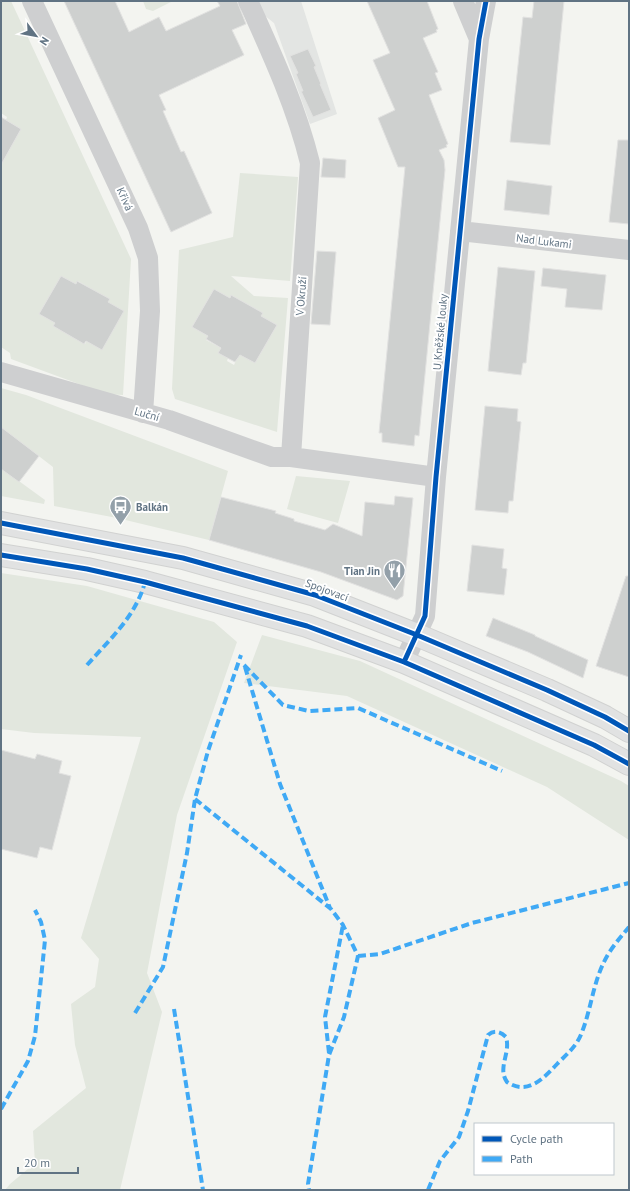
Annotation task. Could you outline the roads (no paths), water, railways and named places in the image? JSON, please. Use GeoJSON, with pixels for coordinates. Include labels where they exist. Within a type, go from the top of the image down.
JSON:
{"type":"FeatureCollection","features":[{"type":"Feature","properties":{"kind":"main road","name":"Spojovací"},"geometry":{"type":"LineString","coordinates":[[1,523],[190,560],[315,595],[417,635],[547,690],[605,717],[629,731]]}},
{"type":"Feature","properties":{"kind":"main road"},"geometry":{"type":"LineString","coordinates":[[1,555],[87,569],[182,592],[307,626],[404,662],[594,745],[629,764]]}},
{"type":"Feature","properties":{"kind":"street","name":"Křivá"},"geometry":{"type":"LineString","coordinates":[[32,1],[135,222],[148,258],[150,311],[143,413]]}},
{"type":"Feature","properties":{"kind":"street","name":"V Okruží"},"geometry":{"type":"LineString","coordinates":[[248,1],[266,41],[300,126],[310,163],[291,457]]}},
{"type":"Feature","properties":{"kind":"street","name":"U Kněžské louky"},"geometry":{"type":"LineString","coordinates":[[463,1],[479,40]]}},
{"type":"Feature","properties":{"kind":"street","name":"U Kněžské louky"},"geometry":{"type":"LineString","coordinates":[[404,662],[425,616],[436,477],[460,231],[479,40],[486,1]]}},
{"type":"Feature","properties":{"kind":"street","name":"Nad Lukami"},"geometry":{"type":"LineString","coordinates":[[460,231],[629,250]]}},
{"type":"Feature","properties":{"kind":"street","name":"Luční"},"geometry":{"type":"LineString","coordinates":[[1,372],[170,420],[272,457],[291,457]]}},
{"type":"Feature","properties":{"kind":"street"},"geometry":{"type":"LineString","coordinates":[[291,457],[436,477]]}},
{"type":"Feature","properties":{"kind":"place","name":"Balkán"},"geometry":{"type":"Point","coordinates":[120,526]}},
{"type":"Feature","properties":{"kind":"place","name":"Tian Jin"},"geometry":{"type":"Point","coordinates":[395,590]}}]}
